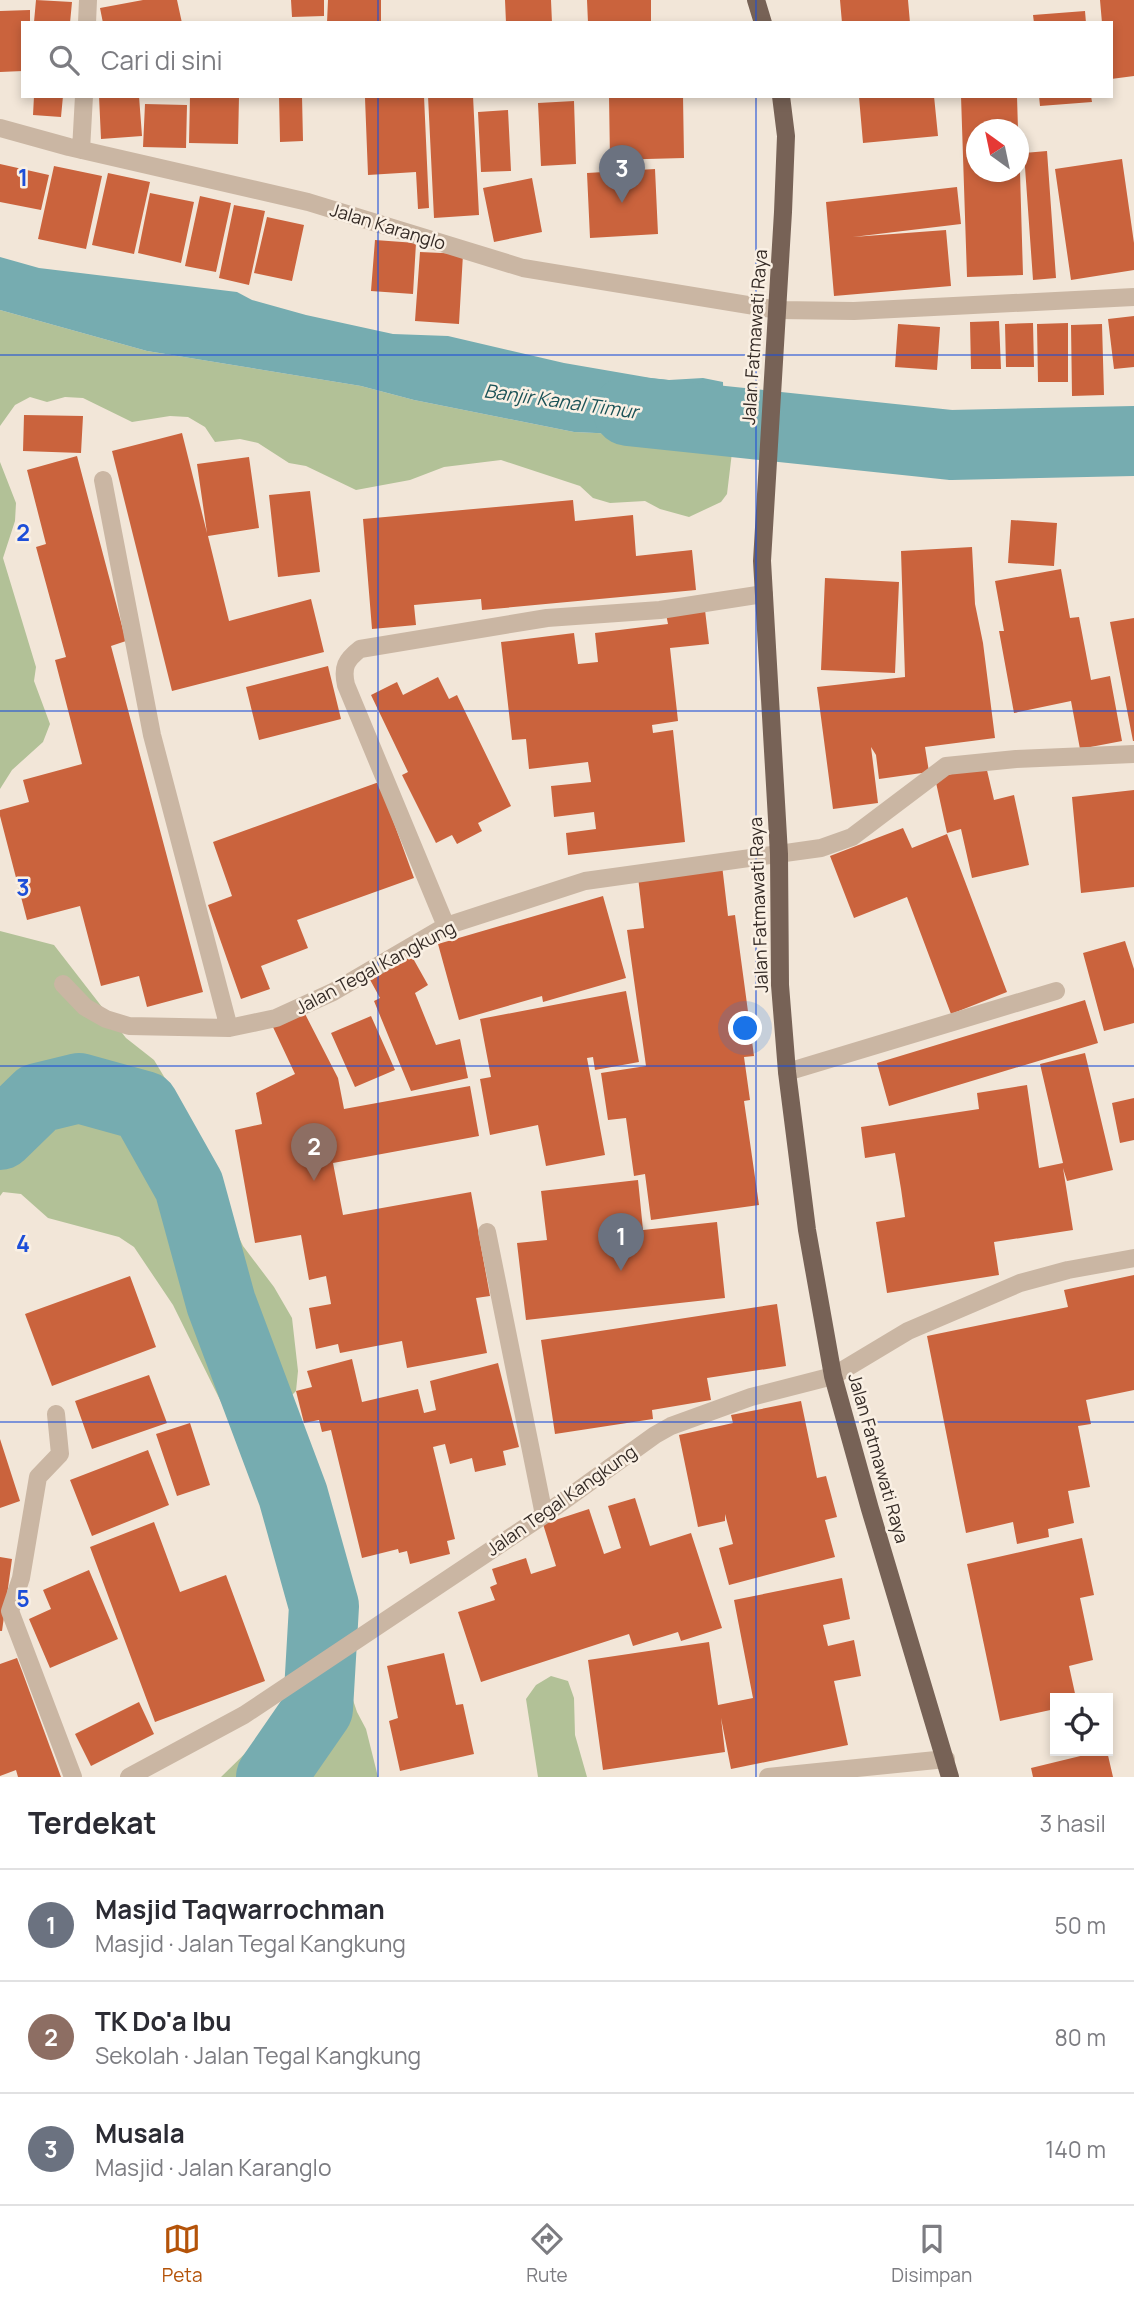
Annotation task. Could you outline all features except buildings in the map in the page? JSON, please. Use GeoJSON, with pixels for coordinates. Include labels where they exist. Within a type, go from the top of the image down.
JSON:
{"type":"FeatureCollection","features":[{"type":"Feature","properties":{"kind":"main road"},"geometry":{"type":"LineString","coordinates":[[756,0],[762,21]]}},
{"type":"Feature","properties":{"kind":"main road","name":"Jalan Fatmawati Raya"},"geometry":{"type":"LineString","coordinates":[[781,98],[786,136],[762,561],[779,854],[780,985],[787,1072],[807,1230],[833,1376],[948,1768]]}},
{"type":"Feature","properties":{"kind":"street"},"geometry":{"type":"LineString","coordinates":[[87,21],[88,0]]}},
{"type":"Feature","properties":{"kind":"street"},"geometry":{"type":"LineString","coordinates":[[81,150],[84,98]]}},
{"type":"Feature","properties":{"kind":"street","name":"Jalan Karanglo"},"geometry":{"type":"LineString","coordinates":[[0,128],[81,150],[308,201],[523,268],[778,310],[854,311],[1134,297]]}},
{"type":"Feature","properties":{"kind":"street"},"geometry":{"type":"LineString","coordinates":[[103,480],[152,735],[229,1028]]}},
{"type":"Feature","properties":{"kind":"street"},"geometry":{"type":"LineString","coordinates":[[446,926],[346,685],[343,671],[348,658],[360,649],[547,618],[660,610],[764,594]]}},
{"type":"Feature","properties":{"kind":"street","name":"Jalan Tegal Kangkung"},"geometry":{"type":"LineString","coordinates":[[63,984],[85,1007],[106,1019],[129,1026],[229,1028],[276,1018],[334,992],[446,926],[585,881],[821,848],[852,837],[946,766],[1016,759],[1134,754]]}},
{"type":"Feature","properties":{"kind":"street"},"geometry":{"type":"LineString","coordinates":[[787,1072],[1056,991]]}},
{"type":"Feature","properties":{"kind":"street"},"geometry":{"type":"LineString","coordinates":[[487,1232],[544,1515]]}},
{"type":"Feature","properties":{"kind":"street","name":"Jalan Tegal Kangkung"},"geometry":{"type":"LineString","coordinates":[[129,1777],[244,1715],[544,1515],[639,1445],[671,1426],[751,1397],[833,1376],[908,1331],[1020,1283],[1068,1270],[1134,1258]]}},
{"type":"Feature","properties":{"kind":"street"},"geometry":{"type":"LineString","coordinates":[[57,1414],[60,1454],[37,1477],[21,1578],[10,1611],[73,1777]]}},
{"type":"Feature","properties":{"kind":"street"},"geometry":{"type":"LineString","coordinates":[[768,1777],[948,1768]]}},
{"type":"Feature","properties":{"kind":"green space"},"geometry":{"type":"Polygon","coordinates":[[[0,310],[147,351],[361,386],[414,400],[574,432],[705,438],[724,434],[733,444],[727,494],[721,502],[689,517],[660,509],[645,501],[610,503],[593,498],[580,486],[501,460],[444,467],[410,480],[356,490],[306,466],[289,463],[258,443],[240,439],[215,442],[205,427],[188,417],[170,416],[132,422],[83,398],[65,397],[47,402],[30,397],[15,405],[0,426],[0,310]]]}},
{"type":"Feature","properties":{"kind":"green space"},"geometry":{"type":"Polygon","coordinates":[[[0,462],[16,503],[15,521],[3,558],[36,667],[34,681],[50,724],[43,742],[12,770],[0,789],[0,462]]]}},
{"type":"Feature","properties":{"kind":"green space"},"geometry":{"type":"Polygon","coordinates":[[[0,931],[54,945],[126,1038],[154,1060],[210,1153],[224,1206],[243,1246],[274,1287],[292,1318],[298,1371],[296,1391],[284,1403],[244,1421],[227,1414],[173,1305],[134,1247],[119,1237],[48,1218],[21,1194],[3,1192],[0,1196],[0,931]]]}},
{"type":"Feature","properties":{"kind":"green space"},"geometry":{"type":"Polygon","coordinates":[[[551,1676],[568,1681],[574,1698],[575,1735],[587,1777],[538,1777],[526,1699],[536,1685],[551,1676]]]}},
{"type":"Feature","properties":{"kind":"green space"},"geometry":{"type":"Polygon","coordinates":[[[332,1689],[350,1691],[366,1729],[378,1777],[221,1777],[270,1729],[332,1689]]]}},
{"type":"Feature","properties":{"kind":"water"},"geometry":{"type":"Polygon","coordinates":[[[0,257],[39,268],[237,292],[252,300],[306,315],[393,334],[448,336],[564,363],[651,378],[703,378],[723,382],[724,434],[705,438],[574,432],[414,400],[361,386],[147,351],[0,310],[0,257]]]}},
{"type":"Feature","properties":{"kind":"waterway","name":"Banjir Kanal Timur"},"geometry":{"type":"LineString","coordinates":[[628,411],[951,445],[1134,441]]}},
{"type":"Feature","properties":{"kind":"waterway"},"geometry":{"type":"LineString","coordinates":[[0,1135],[38,1098],[79,1088],[144,1106],[189,1186],[221,1303],[293,1495],[324,1606],[318,1709],[271,1777]]}},
{"type":"Feature","properties":{"kind":"place","name":"Musala"},"geometry":{"type":"Point","coordinates":[622,203]}},
{"type":"Feature","properties":{"kind":"place","name":"TK Do'a Ibu"},"geometry":{"type":"Point","coordinates":[314,1181]}},
{"type":"Feature","properties":{"kind":"place","name":"Masjid Taqwarrochman"},"geometry":{"type":"Point","coordinates":[621,1271]}}]}
